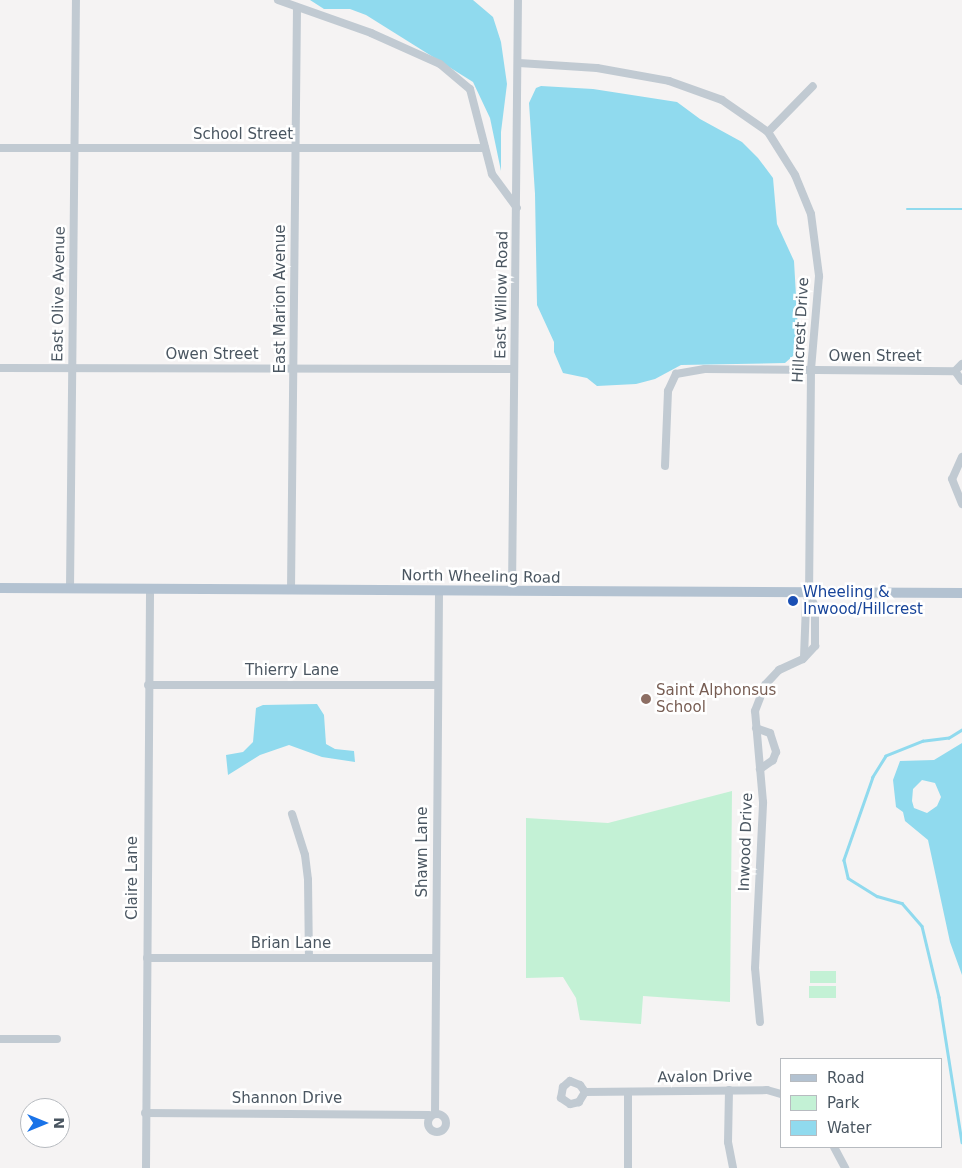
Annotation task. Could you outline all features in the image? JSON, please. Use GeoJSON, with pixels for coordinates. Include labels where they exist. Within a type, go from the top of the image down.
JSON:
{"type":"FeatureCollection","features":[{"type":"Feature","properties":{"kind":"main road","name":"North Wheeling Road"},"geometry":{"type":"LineString","coordinates":[[0,588],[809,594],[962,593]]}},
{"type":"Feature","properties":{"kind":"street","name":"East Olive Avenue"},"geometry":{"type":"LineString","coordinates":[[70,588],[76,0]]}},
{"type":"Feature","properties":{"kind":"street"},"geometry":{"type":"LineString","coordinates":[[278,0],[371,33],[440,64],[470,89],[492,174],[517,208]]}},
{"type":"Feature","properties":{"kind":"street","name":"East Willow Road"},"geometry":{"type":"LineString","coordinates":[[512,592],[519,63],[518,0]]}},
{"type":"Feature","properties":{"kind":"street","name":"East Marion Avenue"},"geometry":{"type":"LineString","coordinates":[[291,590],[295,369],[297,8]]}},
{"type":"Feature","properties":{"kind":"street","name":"Hillcrest Drive"},"geometry":{"type":"LineString","coordinates":[[519,63],[597,68],[669,81],[722,100],[768,132],[795,175],[811,214],[819,276],[811,370],[809,594]]}},
{"type":"Feature","properties":{"kind":"street"},"geometry":{"type":"LineString","coordinates":[[768,132],[813,86]]}},
{"type":"Feature","properties":{"kind":"street","name":"School Street"},"geometry":{"type":"LineString","coordinates":[[0,148],[485,148]]}},
{"type":"Feature","properties":{"kind":"street"},"geometry":{"type":"LineString","coordinates":[[962,364],[955,371],[962,381]]}},
{"type":"Feature","properties":{"kind":"street","name":"Owen Street"},"geometry":{"type":"LineString","coordinates":[[0,368],[514,369]]}},
{"type":"Feature","properties":{"kind":"street","name":"Owen Street"},"geometry":{"type":"LineString","coordinates":[[665,466],[668,391],[676,374],[705,369],[955,371]]}},
{"type":"Feature","properties":{"kind":"street"},"geometry":{"type":"LineString","coordinates":[[962,457],[952,479],[962,504]]}},
{"type":"Feature","properties":{"kind":"street","name":"Claire Lane"},"geometry":{"type":"LineString","coordinates":[[146,1168],[150,589]]}},
{"type":"Feature","properties":{"kind":"street","name":"Shawn Lane"},"geometry":{"type":"LineString","coordinates":[[432,1114],[436,958],[439,591]]}},
{"type":"Feature","properties":{"kind":"street","name":"Inwood Drive"},"geometry":{"type":"LineString","coordinates":[[760,1022],[755,968],[763,802],[755,711],[764,685],[779,670],[804,657],[814,646],[815,606],[809,594]]}},
{"type":"Feature","properties":{"kind":"street","name":"Thierry Lane"},"geometry":{"type":"LineString","coordinates":[[148,685],[437,685]]}},
{"type":"Feature","properties":{"kind":"street"},"geometry":{"type":"LineString","coordinates":[[756,728],[770,733],[776,752],[773,760],[760,769]]}},
{"type":"Feature","properties":{"kind":"street"},"geometry":{"type":"LineString","coordinates":[[292,814],[302,843],[308,880],[309,958]]}},
{"type":"Feature","properties":{"kind":"street","name":"Brian Lane"},"geometry":{"type":"LineString","coordinates":[[147,958],[436,958]]}},
{"type":"Feature","properties":{"kind":"street"},"geometry":{"type":"LineString","coordinates":[[0,1039],[57,1039]]}},
{"type":"Feature","properties":{"kind":"street"},"geometry":{"type":"LineString","coordinates":[[729,1090],[728,1142],[733,1168]]}},
{"type":"Feature","properties":{"kind":"street","name":"Avalon Drive"},"geometry":{"type":"LineString","coordinates":[[585,1092],[768,1090],[780,1094]]}},
{"type":"Feature","properties":{"kind":"street"},"geometry":{"type":"LineString","coordinates":[[628,1092],[628,1168]]}},
{"type":"Feature","properties":{"kind":"street","name":"Shannon Drive"},"geometry":{"type":"LineString","coordinates":[[146,1113],[432,1114]]}},
{"type":"Feature","properties":{"kind":"street"},"geometry":{"type":"LineString","coordinates":[[835,1148],[845,1168]]}},
{"type":"Feature","properties":{"kind":"green space"},"geometry":{"type":"Polygon","coordinates":[[[732,791],[730,1002],[643,996],[641,1024],[580,1020],[576,998],[563,977],[526,978],[526,818],[608,823],[732,791]]]}},
{"type":"Feature","properties":{"kind":"green space"},"geometry":{"type":"Polygon","coordinates":[[[810,971],[836,971],[836,983],[810,983],[810,971]]]}},
{"type":"Feature","properties":{"kind":"green space"},"geometry":{"type":"Polygon","coordinates":[[[809,986],[836,986],[836,998],[809,998],[809,986]]]}},
{"type":"Feature","properties":{"kind":"water"},"geometry":{"type":"Polygon","coordinates":[[[310,0],[473,0],[493,17],[501,42],[507,84],[501,132],[501,171],[490,118],[473,82],[366,15],[350,9],[324,9],[310,0]]]}},
{"type":"Feature","properties":{"kind":"water"},"geometry":{"type":"Polygon","coordinates":[[[541,86],[593,89],[677,102],[700,119],[742,142],[758,158],[773,178],[777,224],[794,261],[798,330],[794,355],[785,363],[681,365],[655,379],[636,384],[597,386],[587,378],[563,373],[554,352],[554,342],[537,305],[535,194],[529,103],[536,88],[541,86]]]}},
{"type":"Feature","properties":{"kind":"water"},"geometry":{"type":"Polygon","coordinates":[[[317,704],[324,715],[326,744],[335,749],[354,751],[355,762],[322,757],[289,745],[260,755],[228,775],[226,755],[243,752],[253,742],[256,708],[263,705],[317,704]]]}},
{"type":"Feature","properties":{"kind":"water"},"geometry":{"type":"Polygon","coordinates":[[[962,743],[962,975],[950,942],[928,840],[905,821],[903,812],[896,807],[893,780],[900,761],[934,760],[962,743]],[[922,780],[913,789],[912,801],[914,808],[927,813],[937,806],[941,797],[935,783],[922,780]]]}},
{"type":"Feature","properties":{"kind":"waterway"},"geometry":{"type":"LineString","coordinates":[[907,209],[962,209]]}},
{"type":"Feature","properties":{"kind":"waterway"},"geometry":{"type":"LineString","coordinates":[[962,730],[949,738],[923,741],[886,756],[873,777],[844,860],[848,878],[877,896],[902,903],[922,926],[939,997],[962,1142]]}},
{"type":"Feature","properties":{"kind":"place","name":"Wheeling & Inwood/Hillcrest"},"geometry":{"type":"Point","coordinates":[793,601]}},
{"type":"Feature","properties":{"kind":"place","name":"Saint Alphonsus School"},"geometry":{"type":"Point","coordinates":[646,699]}}]}
